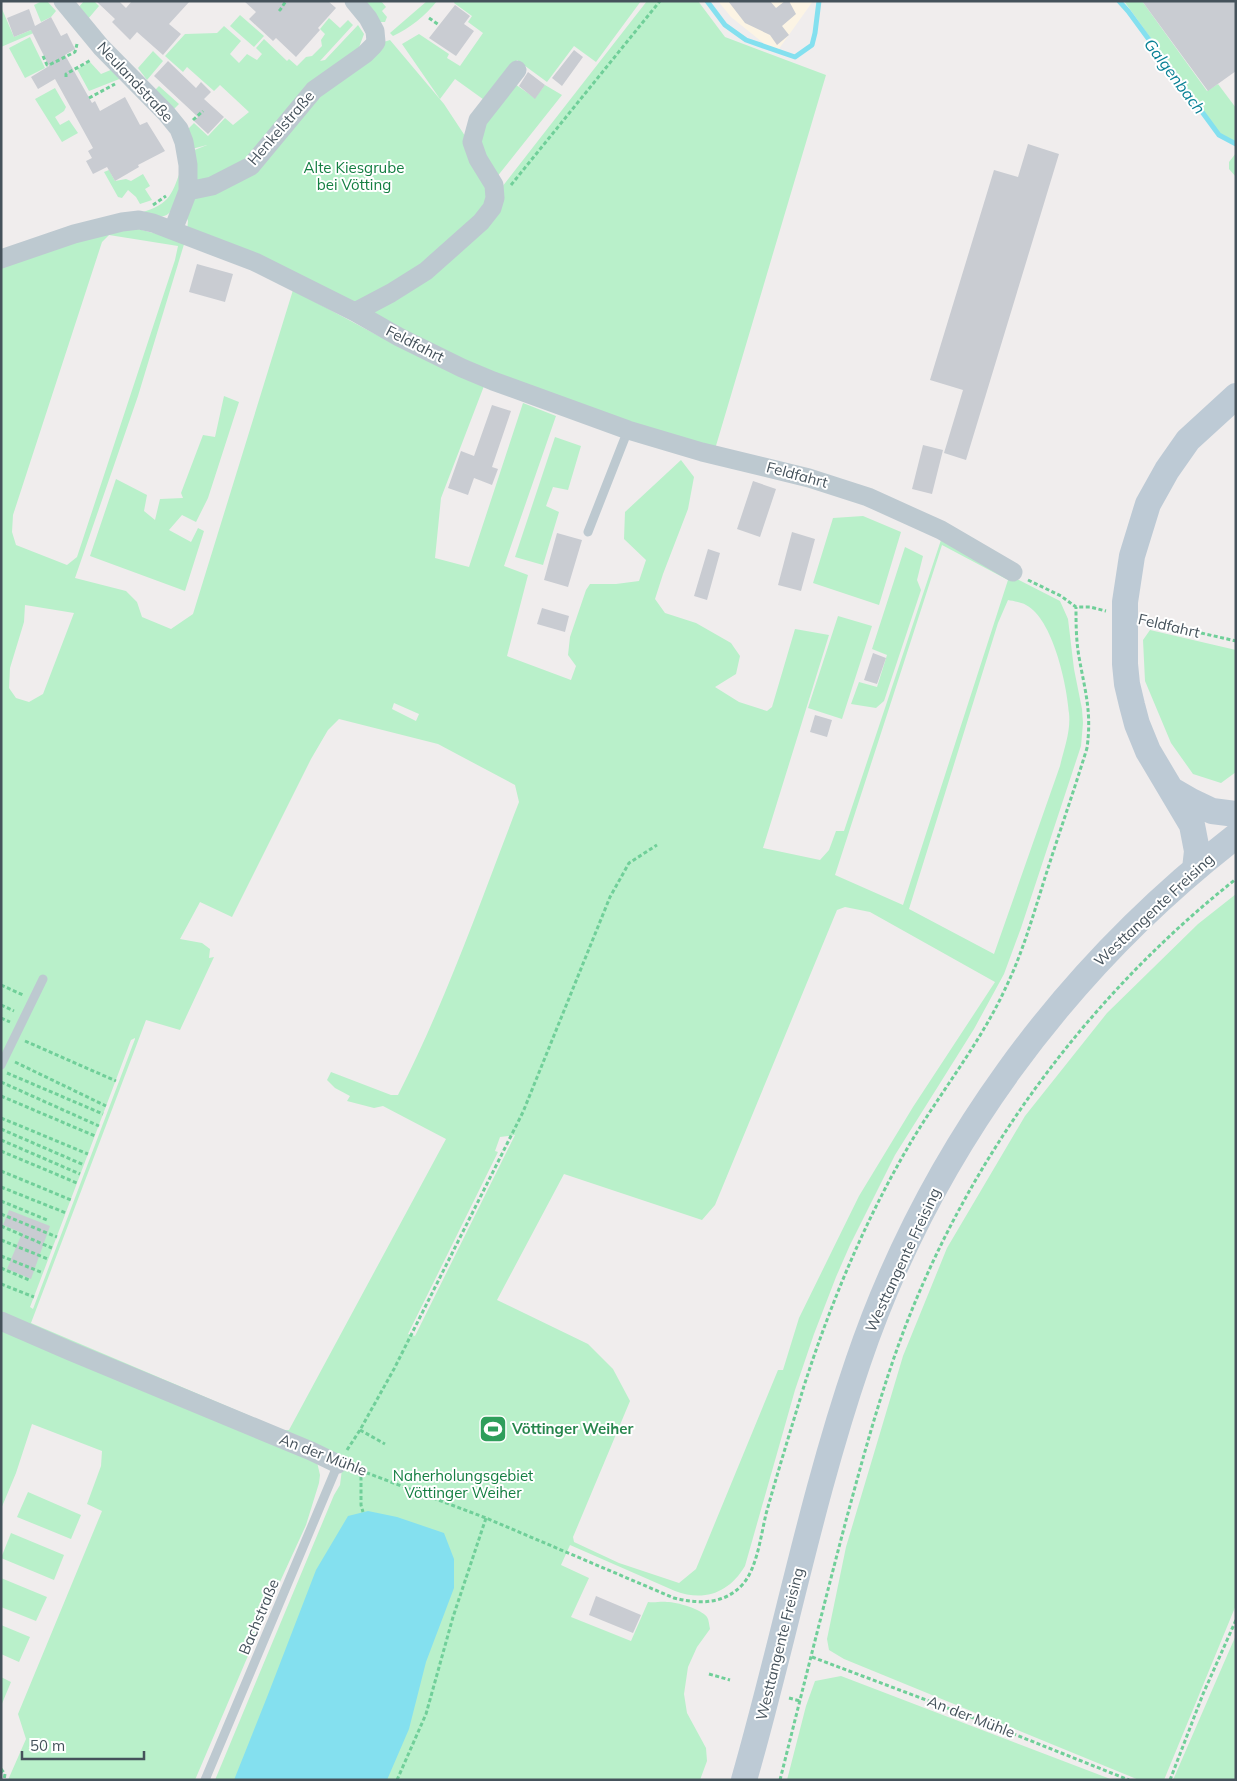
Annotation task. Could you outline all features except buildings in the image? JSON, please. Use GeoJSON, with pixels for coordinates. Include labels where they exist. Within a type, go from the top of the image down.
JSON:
{"type":"FeatureCollection","features":[{"type":"Feature","properties":{"kind":"main road"},"geometry":{"type":"LineString","coordinates":[[1195,870],[1197,851],[1192,824],[1148,752],[1137,724],[1127,684],[1124,615],[1132,556],[1148,504],[1188,440],[1236,396]]}},
{"type":"Feature","properties":{"kind":"main road"},"geometry":{"type":"LineString","coordinates":[[1172,790],[1212,811],[1236,814]]}},
{"type":"Feature","properties":{"kind":"main road","name":"Westtangente Freising"},"geometry":{"type":"LineString","coordinates":[[744,1780],[837,1426],[885,1291],[910,1235],[943,1173],[1012,1064],[1050,1016],[1093,966],[1139,920],[1236,836]]}},
{"type":"Feature","properties":{"kind":"street","name":"Neulandstraße"},"geometry":{"type":"LineString","coordinates":[[62,1],[106,52],[166,113],[179,129],[184,142],[188,165],[188,191],[173,230]]}},
{"type":"Feature","properties":{"kind":"street","name":"Henkelstraße"},"geometry":{"type":"LineString","coordinates":[[188,191],[212,186],[251,166],[314,90],[365,54],[373,46],[376,42],[375,31],[368,18],[354,1]]}},
{"type":"Feature","properties":{"kind":"street"},"geometry":{"type":"LineString","coordinates":[[355,312],[392,293],[426,271],[481,222],[492,208],[495,198],[494,185],[478,159],[472,142],[478,120],[517,70]]}},
{"type":"Feature","properties":{"kind":"street","name":"Feldfahrt"},"geometry":{"type":"LineString","coordinates":[[1,259],[74,234],[122,222],[139,220],[173,230],[255,262],[355,312],[399,337],[492,381],[628,430],[702,452],[809,478],[860,494],[941,530],[1013,572]]}},
{"type":"Feature","properties":{"kind":"street","name":"An der Mühle"},"geometry":{"type":"LineString","coordinates":[[1,1321],[338,1464]]}},
{"type":"Feature","properties":{"kind":"lane"},"geometry":{"type":"LineString","coordinates":[[588,532],[628,430]]}},
{"type":"Feature","properties":{"kind":"lane"},"geometry":{"type":"LineString","coordinates":[[3,1061],[43,979]]}},
{"type":"Feature","properties":{"kind":"lane","name":"Bachstraße"},"geometry":{"type":"LineString","coordinates":[[205,1780],[338,1464]]}},
{"type":"Feature","properties":{"kind":"path"},"geometry":{"type":"LineString","coordinates":[[278,9],[280,10],[286,1]]}},
{"type":"Feature","properties":{"kind":"path"},"geometry":{"type":"LineString","coordinates":[[492,208],[660,1]]}},
{"type":"Feature","properties":{"kind":"path"},"geometry":{"type":"LineString","coordinates":[[429,18],[439,25]]}},
{"type":"Feature","properties":{"kind":"path"},"geometry":{"type":"LineString","coordinates":[[43,56],[47,65],[49,65],[75,52],[77,44],[74,38]]}},
{"type":"Feature","properties":{"kind":"path"},"geometry":{"type":"LineString","coordinates":[[66,77],[66,74],[106,52]]}},
{"type":"Feature","properties":{"kind":"path"},"geometry":{"type":"LineString","coordinates":[[89,98],[130,76]]}},
{"type":"Feature","properties":{"kind":"path"},"geometry":{"type":"LineString","coordinates":[[151,206],[166,197],[168,192]]}},
{"type":"Feature","properties":{"kind":"path","name":"Feldfahrt"},"geometry":{"type":"LineString","coordinates":[[1013,572],[1062,596],[1076,607],[1090,607],[1236,641]]}},
{"type":"Feature","properties":{"kind":"path","name":"An der Mühle"},"geometry":{"type":"LineString","coordinates":[[338,1464],[361,1470],[486,1518],[674,1598],[708,1603],[732,1593],[743,1584],[750,1573],[806,1381],[858,1247],[911,1142],[954,1073],[985,1029],[1014,969],[1087,748],[1090,728],[1088,703],[1078,655],[1076,607]]}},
{"type":"Feature","properties":{"kind":"path"},"geometry":{"type":"LineString","coordinates":[[338,1464],[360,1430],[440,1279],[527,1103],[610,897],[629,864],[657,845]]}},
{"type":"Feature","properties":{"kind":"path"},"geometry":{"type":"LineString","coordinates":[[780,1780],[865,1449],[905,1328],[933,1263],[963,1202],[1030,1096],[1111,995],[1156,949],[1208,901],[1236,879]]}},
{"type":"Feature","properties":{"kind":"path"},"geometry":{"type":"LineString","coordinates":[[1,985],[32,1000]]}},
{"type":"Feature","properties":{"kind":"path"},"geometry":{"type":"LineString","coordinates":[[15,1036],[116,1081]]}},
{"type":"Feature","properties":{"kind":"path"},"geometry":{"type":"LineString","coordinates":[[3,1061],[106,1106]]}},
{"type":"Feature","properties":{"kind":"path"},"geometry":{"type":"LineString","coordinates":[[1,1070],[103,1114]]}},
{"type":"Feature","properties":{"kind":"path"},"geometry":{"type":"LineString","coordinates":[[1,1082],[99,1126]]}},
{"type":"Feature","properties":{"kind":"path"},"geometry":{"type":"LineString","coordinates":[[1,1096],[95,1136]]}},
{"type":"Feature","properties":{"kind":"path"},"geometry":{"type":"LineString","coordinates":[[1,1118],[88,1154]]}},
{"type":"Feature","properties":{"kind":"path"},"geometry":{"type":"LineString","coordinates":[[1,1129],[84,1165]]}},
{"type":"Feature","properties":{"kind":"path"},"geometry":{"type":"LineString","coordinates":[[1,1140],[80,1174]]}},
{"type":"Feature","properties":{"kind":"path"},"geometry":{"type":"LineString","coordinates":[[1,1151],[77,1183]]}},
{"type":"Feature","properties":{"kind":"path"},"geometry":{"type":"LineString","coordinates":[[1,1172],[71,1200]]}},
{"type":"Feature","properties":{"kind":"path"},"geometry":{"type":"LineString","coordinates":[[1,1187],[66,1213]]}},
{"type":"Feature","properties":{"kind":"path"},"geometry":{"type":"LineString","coordinates":[[1,1202],[47,1220]]}},
{"type":"Feature","properties":{"kind":"path"},"geometry":{"type":"LineString","coordinates":[[1,1214],[56,1237]]}},
{"type":"Feature","properties":{"kind":"path"},"geometry":{"type":"LineString","coordinates":[[1,1226],[52,1248]]}},
{"type":"Feature","properties":{"kind":"path"},"geometry":{"type":"LineString","coordinates":[[1,1240],[48,1260]]}},
{"type":"Feature","properties":{"kind":"path"},"geometry":{"type":"LineString","coordinates":[[1,1256],[43,1273]]}},
{"type":"Feature","properties":{"kind":"path"},"geometry":{"type":"LineString","coordinates":[[1,1268],[29,1280]]}},
{"type":"Feature","properties":{"kind":"path"},"geometry":{"type":"LineString","coordinates":[[1,1284],[34,1297]]}},
{"type":"Feature","properties":{"kind":"path"},"geometry":{"type":"LineString","coordinates":[[360,1430],[385,1444]]}},
{"type":"Feature","properties":{"kind":"path"},"geometry":{"type":"LineString","coordinates":[[361,1470],[361,1505],[363,1512]]}},
{"type":"Feature","properties":{"kind":"path"},"geometry":{"type":"LineString","coordinates":[[398,1780],[426,1714],[453,1617],[486,1518]]}},
{"type":"Feature","properties":{"kind":"path"},"geometry":{"type":"LineString","coordinates":[[1170,1780],[1203,1694],[1236,1620]]}},
{"type":"Feature","properties":{"kind":"path","name":"An der Mühle"},"geometry":{"type":"LineString","coordinates":[[812,1657],[976,1719],[1129,1780]]}},
{"type":"Feature","properties":{"kind":"path"},"geometry":{"type":"LineString","coordinates":[[709,1674],[730,1680]]}},
{"type":"Feature","properties":{"kind":"path"},"geometry":{"type":"LineString","coordinates":[[789,1698],[800,1701]]}},
{"type":"Feature","properties":{"kind":"path"},"geometry":{"type":"LineString","coordinates":[[1,1770],[5,1774],[4,1780]]}},
{"type":"Feature","properties":{"kind":"shaded area"},"geometry":{"type":"Polygon","coordinates":[[[718,1],[813,1],[776,53],[731,17],[718,1]]]}},
{"type":"Feature","properties":{"kind":"green space"},"geometry":{"type":"Polygon","coordinates":[[[47,1],[56,11],[51,17],[41,22],[34,5],[47,1]]]}},
{"type":"Feature","properties":{"kind":"green space"},"geometry":{"type":"Polygon","coordinates":[[[84,1],[94,1],[99,6],[88,19],[78,8],[84,1]]]}},
{"type":"Feature","properties":{"kind":"green space"},"geometry":{"type":"Polygon","coordinates":[[[360,1],[381,1],[386,7],[382,11],[387,17],[385,22],[380,22],[360,1]]]}},
{"type":"Feature","properties":{"kind":"green space"},"geometry":{"type":"Polygon","coordinates":[[[427,1],[437,1],[411,26],[393,36],[390,33],[427,1]]]}},
{"type":"Feature","properties":{"kind":"green space"},"geometry":{"type":"Polygon","coordinates":[[[455,1],[641,1],[596,62],[574,46],[547,82],[517,60],[487,102],[455,79],[440,99],[402,44],[419,34],[449,54],[447,58],[460,66],[483,33],[468,22],[472,16],[454,3],[455,1]]]}},
{"type":"Feature","properties":{"kind":"green space","name":"Alte Kiesgrube bei Vötting"},"geometry":{"type":"Polygon","coordinates":[[[647,1],[698,1],[725,37],[826,75],[715,449],[626,425],[481,372],[187,231],[188,221],[186,216],[192,151],[207,145],[192,149],[187,130],[194,123],[208,136],[225,118],[233,125],[249,112],[220,85],[214,91],[187,67],[183,72],[165,56],[185,34],[217,33],[224,26],[241,41],[230,54],[239,63],[247,54],[257,60],[262,54],[256,48],[264,39],[287,61],[289,59],[297,66],[306,57],[312,56],[322,46],[321,40],[325,34],[320,29],[329,18],[340,28],[348,20],[353,25],[320,61],[325,60],[358,25],[364,34],[358,50],[390,40],[444,104],[471,145],[475,142],[512,82],[535,98],[545,85],[562,95],[496,178],[502,187],[647,1]]]}},
{"type":"Feature","properties":{"kind":"green space"},"geometry":{"type":"Polygon","coordinates":[[[1124,1],[1142,1],[1207,91],[1218,84],[1236,108],[1236,142],[1219,133],[1124,1]]]}},
{"type":"Feature","properties":{"kind":"green space"},"geometry":{"type":"Polygon","coordinates":[[[2,9],[14,37],[36,28],[36,32],[1,47],[2,9]]]}},
{"type":"Feature","properties":{"kind":"green space"},"geometry":{"type":"Polygon","coordinates":[[[240,15],[264,36],[254,47],[230,26],[240,15]]]}},
{"type":"Feature","properties":{"kind":"green space"},"geometry":{"type":"Polygon","coordinates":[[[30,37],[45,68],[25,78],[9,48],[30,37]]]}},
{"type":"Feature","properties":{"kind":"green space"},"geometry":{"type":"Polygon","coordinates":[[[153,51],[163,61],[147,80],[138,68],[153,51]]]}},
{"type":"Feature","properties":{"kind":"green space"},"geometry":{"type":"Polygon","coordinates":[[[90,62],[101,74],[113,69],[122,78],[89,91],[77,69],[90,62]]]}},
{"type":"Feature","properties":{"kind":"green space"},"geometry":{"type":"Polygon","coordinates":[[[159,86],[179,104],[173,110],[153,92],[159,86]]]}},
{"type":"Feature","properties":{"kind":"green space"},"geometry":{"type":"Polygon","coordinates":[[[55,88],[66,107],[64,111],[55,117],[60,125],[69,120],[78,133],[62,142],[35,99],[55,88]]]}},
{"type":"Feature","properties":{"kind":"green space"},"geometry":{"type":"Polygon","coordinates":[[[1236,153],[1236,177],[1229,169],[1229,162],[1236,153]]]}},
{"type":"Feature","properties":{"kind":"green space"},"geometry":{"type":"Polygon","coordinates":[[[182,166],[176,202],[169,213],[158,217],[140,213],[158,206],[169,197],[182,166]]]}},
{"type":"Feature","properties":{"kind":"green space"},"geometry":{"type":"Polygon","coordinates":[[[109,170],[115,181],[126,179],[131,181],[143,174],[150,186],[145,189],[152,200],[140,204],[136,197],[128,190],[122,198],[118,197],[104,172],[109,170]]]}},
{"type":"Feature","properties":{"kind":"green space","name":"Naherholungsgebiet Vöttinger Weiher"},"geometry":{"type":"Polygon","coordinates":[[[130,227],[185,241],[138,396],[75,578],[126,591],[137,602],[142,617],[171,629],[193,614],[293,290],[375,334],[484,386],[441,498],[435,558],[469,567],[523,403],[556,416],[504,566],[528,575],[507,656],[571,680],[576,666],[568,655],[570,637],[586,590],[590,584],[616,584],[639,581],[646,560],[624,539],[625,512],[681,460],[694,477],[688,509],[655,599],[665,613],[696,623],[731,643],[740,656],[736,674],[715,687],[739,702],[767,711],[772,707],[795,629],[829,635],[763,848],[820,860],[829,850],[836,831],[844,831],[941,540],[1060,601],[1068,619],[1074,669],[1082,709],[1081,746],[1021,928],[1004,974],[974,1029],[895,1155],[836,1277],[795,1390],[745,1566],[739,1575],[723,1589],[715,1593],[696,1596],[675,1591],[570,1545],[561,1565],[589,1578],[571,1617],[631,1641],[648,1602],[671,1602],[700,1611],[707,1617],[710,1629],[697,1647],[688,1667],[684,1694],[687,1713],[706,1748],[707,1761],[700,1780],[215,1780],[334,1495],[340,1485],[342,1469],[1,1312],[1,266],[75,239],[130,227]],[[109,235],[102,242],[13,515],[12,532],[16,545],[67,565],[77,557],[178,246],[109,235]],[[942,545],[835,875],[903,905],[1008,580],[942,545]],[[1008,600],[998,623],[909,909],[994,954],[1060,766],[1069,726],[1068,701],[1062,670],[1051,638],[1036,613],[1022,603],[1008,600]],[[25,605],[24,622],[10,668],[9,688],[16,698],[29,702],[43,694],[74,613],[25,605]],[[394,703],[392,709],[416,721],[419,714],[394,703]],[[339,719],[328,730],[311,759],[232,917],[200,902],[180,939],[202,943],[210,949],[209,958],[214,957],[180,1030],[146,1020],[31,1323],[283,1430],[289,1430],[446,1139],[383,1106],[374,1108],[347,1101],[350,1096],[335,1088],[327,1080],[331,1072],[391,1095],[398,1095],[447,987],[519,802],[515,785],[438,744],[339,719]],[[845,907],[837,910],[715,1205],[702,1220],[564,1174],[497,1300],[588,1344],[613,1369],[630,1401],[573,1537],[574,1542],[619,1563],[679,1583],[696,1569],[778,1370],[783,1370],[799,1318],[859,1196],[913,1107],[995,982],[870,912],[845,907]],[[135,1038],[131,1040],[30,1307],[33,1309],[135,1038]],[[515,1135],[500,1137],[495,1151],[498,1152],[408,1334],[415,1336],[515,1135]]]}},
{"type":"Feature","properties":{"kind":"green space"},"geometry":{"type":"Polygon","coordinates":[[[224,396],[239,402],[208,498],[196,522],[182,515],[169,530],[191,542],[198,528],[204,531],[185,591],[90,556],[116,479],[147,495],[144,511],[155,520],[160,499],[183,498],[181,493],[203,435],[215,437],[224,396]]]}},
{"type":"Feature","properties":{"kind":"green space"},"geometry":{"type":"Polygon","coordinates":[[[555,437],[581,446],[568,490],[553,487],[546,506],[559,512],[543,565],[515,557],[555,437]]]}},
{"type":"Feature","properties":{"kind":"green space"},"geometry":{"type":"Polygon","coordinates":[[[863,516],[901,532],[879,605],[813,583],[833,518],[863,516]]]}},
{"type":"Feature","properties":{"kind":"green space"},"geometry":{"type":"Polygon","coordinates":[[[905,547],[923,556],[917,580],[921,590],[884,701],[876,708],[851,704],[859,682],[877,687],[887,655],[872,649],[905,547]]]}},
{"type":"Feature","properties":{"kind":"green space"},"geometry":{"type":"Polygon","coordinates":[[[838,616],[872,626],[842,719],[808,708],[838,616]]]}},
{"type":"Feature","properties":{"kind":"green space"},"geometry":{"type":"Polygon","coordinates":[[[1150,630],[1236,650],[1236,772],[1221,783],[1193,774],[1171,743],[1145,681],[1143,640],[1150,630]]]}},
{"type":"Feature","properties":{"kind":"green space"},"geometry":{"type":"Polygon","coordinates":[[[1236,894],[1236,1605],[1164,1780],[1139,1780],[844,1659],[829,1650],[827,1639],[846,1547],[903,1356],[947,1248],[1025,1116],[1107,1013],[1198,924],[1236,894]]]}},
{"type":"Feature","properties":{"kind":"green space"},"geometry":{"type":"Polygon","coordinates":[[[1,1330],[317,1462],[320,1475],[319,1483],[306,1525],[273,1597],[195,1780],[8,1780],[26,1739],[18,1714],[102,1511],[87,1504],[101,1466],[102,1451],[32,1424],[16,1473],[1,1509],[1,1330]]]}},
{"type":"Feature","properties":{"kind":"green space"},"geometry":{"type":"Polygon","coordinates":[[[28,1492],[81,1515],[71,1539],[17,1517],[28,1492]]]}},
{"type":"Feature","properties":{"kind":"green space"},"geometry":{"type":"Polygon","coordinates":[[[11,1533],[64,1555],[54,1580],[1,1558],[11,1533]]]}},
{"type":"Feature","properties":{"kind":"green space"},"geometry":{"type":"Polygon","coordinates":[[[1,1578],[47,1597],[36,1621],[1,1607],[1,1578]]]}},
{"type":"Feature","properties":{"kind":"green space"},"geometry":{"type":"Polygon","coordinates":[[[1,1625],[30,1637],[19,1662],[1,1654],[1,1625]]]}},
{"type":"Feature","properties":{"kind":"green space"},"geometry":{"type":"Polygon","coordinates":[[[1236,1635],[1236,1780],[1173,1780],[1236,1635]]]}},
{"type":"Feature","properties":{"kind":"green space"},"geometry":{"type":"Polygon","coordinates":[[[841,1676],[1113,1780],[787,1780],[806,1706],[815,1681],[841,1676]]]}},
{"type":"Feature","properties":{"kind":"green space"},"geometry":{"type":"Polygon","coordinates":[[[1,1677],[11,1682],[1,1706],[1,1677]]]}},
{"type":"Feature","properties":{"kind":"water"},"geometry":{"type":"Polygon","coordinates":[[[368,1511],[397,1517],[444,1533],[454,1559],[454,1588],[426,1662],[409,1729],[387,1780],[234,1780],[316,1570],[348,1516],[368,1511]]]}},
{"type":"Feature","properties":{"kind":"waterway","name":"Galgenbach"},"geometry":{"type":"LineString","coordinates":[[707,1],[725,25],[746,40],[795,57],[812,45],[819,1]]}},
{"type":"Feature","properties":{"kind":"waterway","name":"Galgenbach"},"geometry":{"type":"LineString","coordinates":[[1119,1],[1219,135],[1236,144]]}},
{"type":"Feature","properties":{"kind":"place","name":"Vöttinger Weiher"},"geometry":{"type":"Point","coordinates":[493,1429]}}]}
